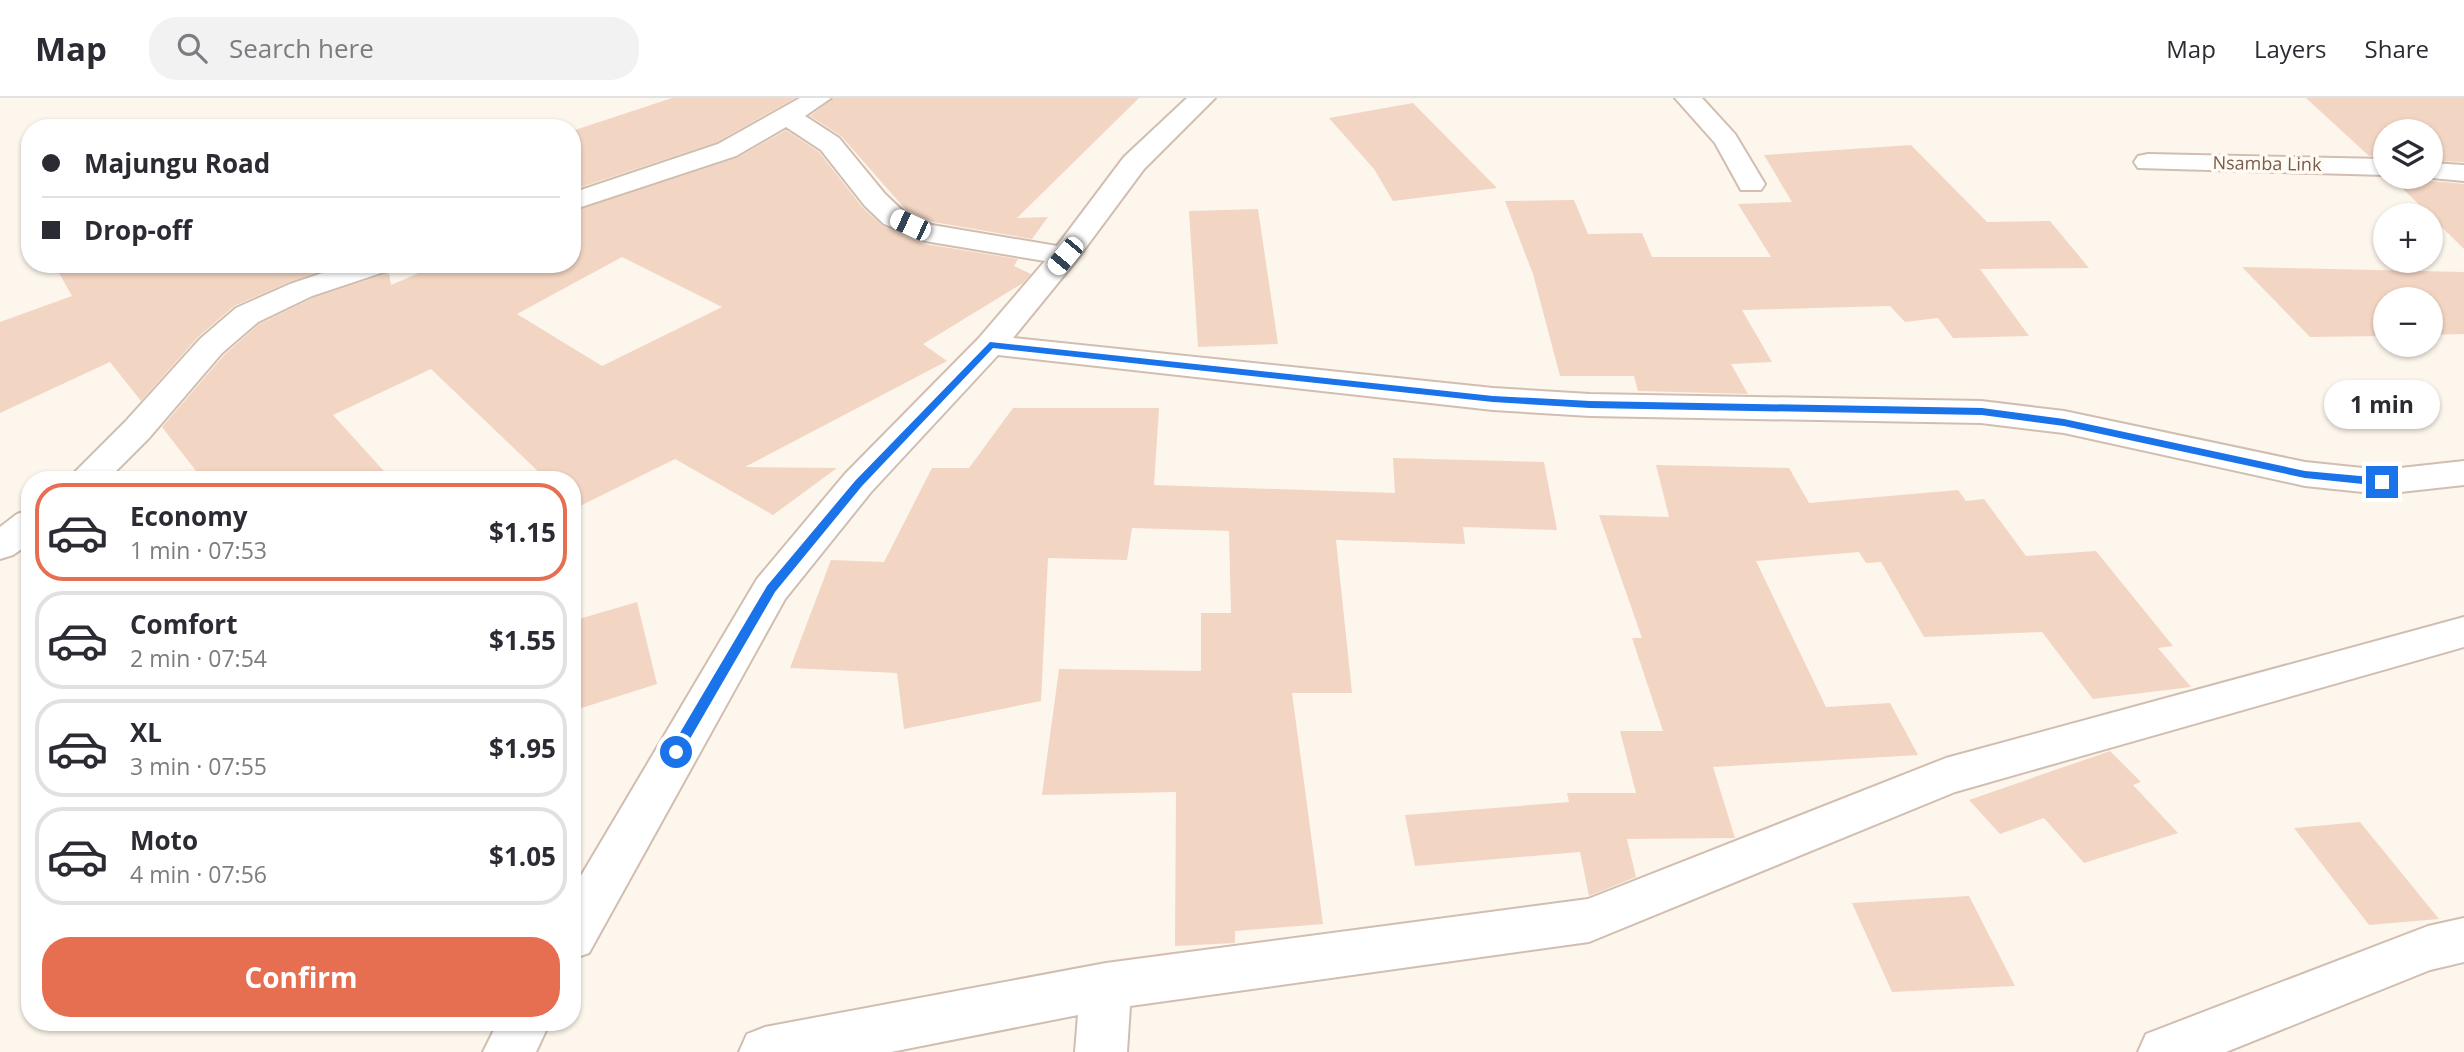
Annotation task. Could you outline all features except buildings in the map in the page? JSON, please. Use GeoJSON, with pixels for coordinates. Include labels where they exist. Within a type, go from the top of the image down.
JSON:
{"type":"FeatureCollection","features":[{"type":"Feature","properties":{"kind":"street"},"geometry":{"type":"LineString","coordinates":[[581,199],[727,150],[818,98]]}},
{"type":"Feature","properties":{"kind":"street"},"geometry":{"type":"LineString","coordinates":[[581,921],[771,589],[858,483],[990,345],[1065,256],[1134,163],[1202,98]]}},
{"type":"Feature","properties":{"kind":"street"},"geometry":{"type":"LineString","coordinates":[[1688,98],[1726,140],[1751,184]]}},
{"type":"Feature","properties":{"kind":"street"},"geometry":{"type":"LineString","coordinates":[[786,115],[830,144],[875,200],[894,218],[925,232],[1065,256]]}},
{"type":"Feature","properties":{"kind":"street","name":"Nsamba Link"},"geometry":{"type":"LineString","coordinates":[[2148,162],[2373,167]]}},
{"type":"Feature","properties":{"kind":"street"},"geometry":{"type":"LineString","coordinates":[[2443,172],[2464,173]]}},
{"type":"Feature","properties":{"kind":"street"},"geometry":{"type":"LineString","coordinates":[[94,471],[137,430],[211,346],[247,315],[300,290],[352,273]]}},
{"type":"Feature","properties":{"kind":"street"},"geometry":{"type":"LineString","coordinates":[[990,345],[1493,399],[1590,405],[1982,412],[2064,422],[2305,474],[2382,482],[2464,473]]}},
{"type":"Feature","properties":{"kind":"street"},"geometry":{"type":"LineString","coordinates":[[0,546],[21,530]]}},
{"type":"Feature","properties":{"kind":"street"},"geometry":{"type":"LineString","coordinates":[[765,1052],[1106,986],[1589,920],[1946,776],[2464,632]]}},
{"type":"Feature","properties":{"kind":"street"},"geometry":{"type":"LineString","coordinates":[[2164,1052],[2428,948],[2464,940]]}},
{"type":"Feature","properties":{"kind":"street"},"geometry":{"type":"LineString","coordinates":[[1101,1052],[1106,986]]}},
{"type":"Feature","properties":{"kind":"street"},"geometry":{"type":"LineString","coordinates":[[509,1052],[520,1031]]}},
{"type":"Feature","properties":{"kind":"route"},"geometry":{"type":"LineString","coordinates":[[676,752],[771,589],[858,483],[990,345],[1493,399],[1590,405],[1982,412],[2064,422],[2305,474],[2382,482]]}}]}
